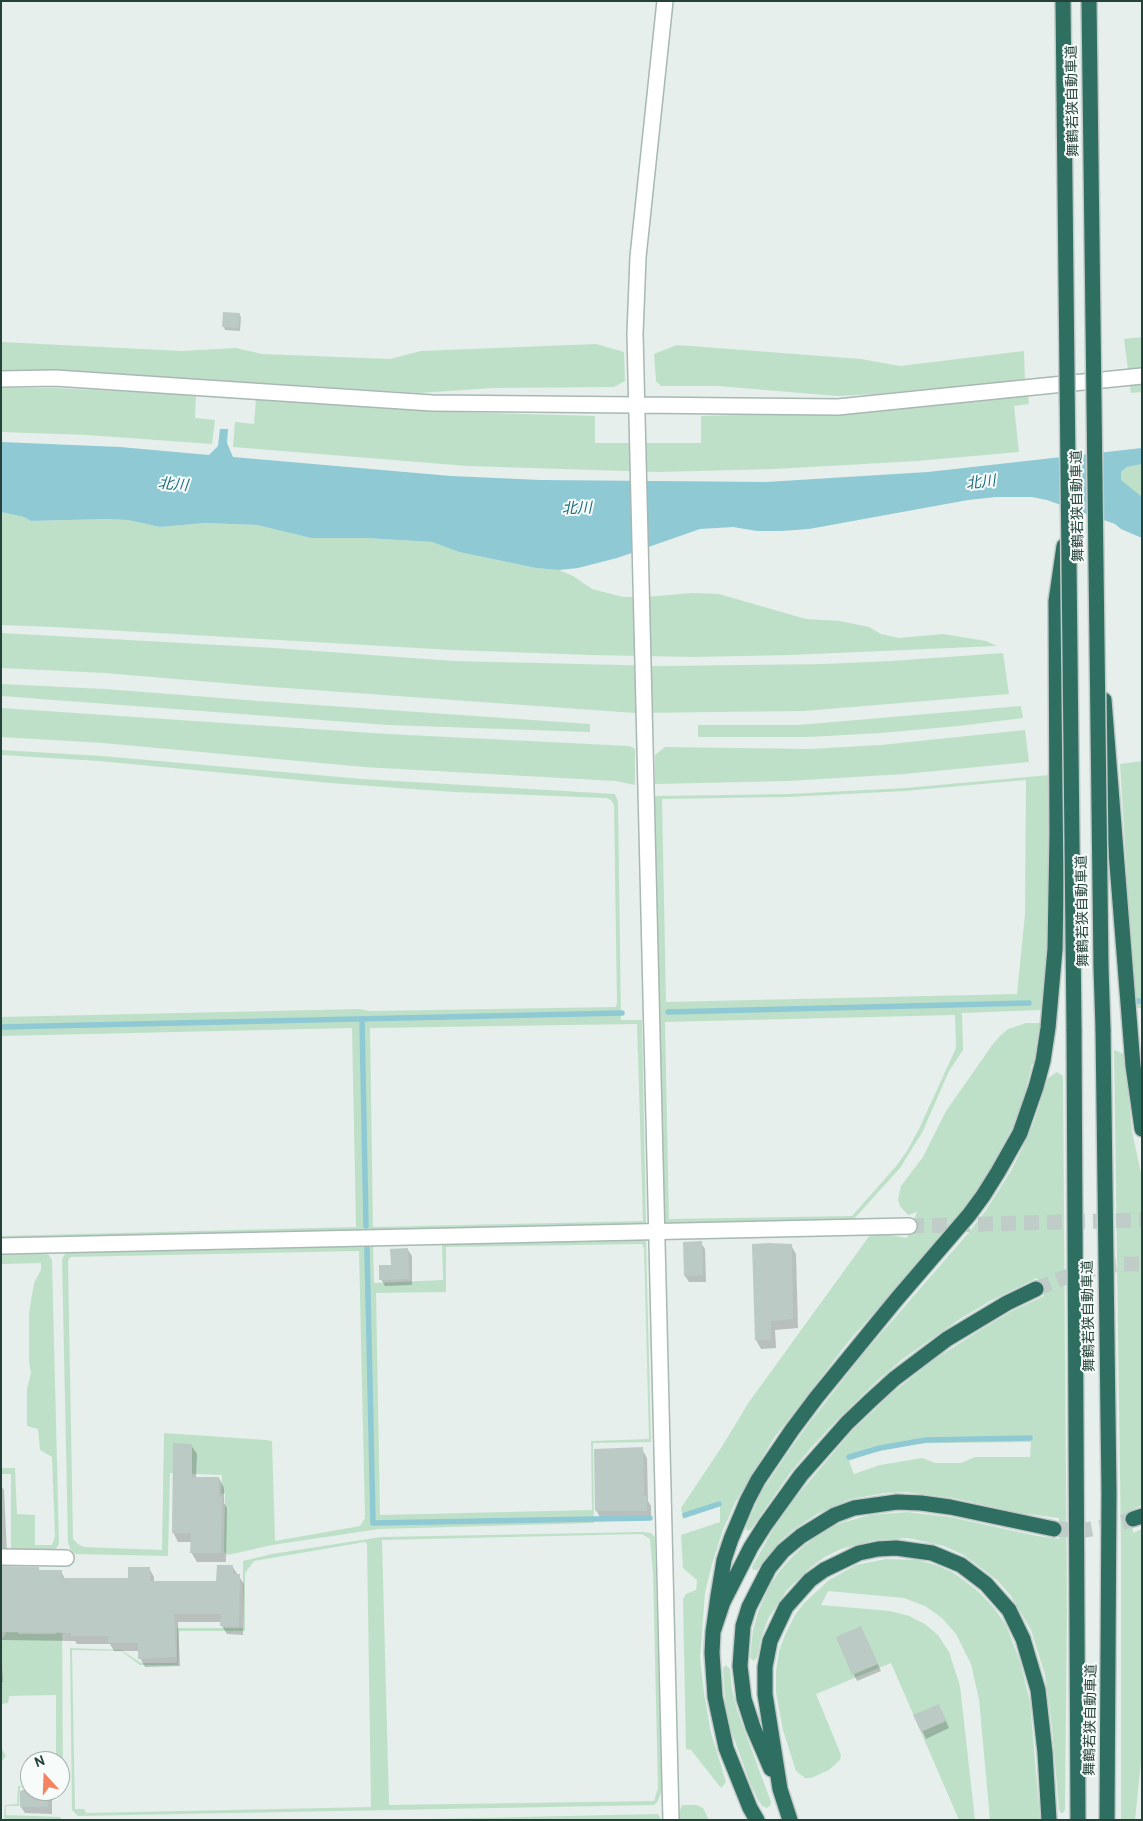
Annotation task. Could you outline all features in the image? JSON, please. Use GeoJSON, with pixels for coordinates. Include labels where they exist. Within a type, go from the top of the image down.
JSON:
{"type":"FeatureCollection","features":[{"type":"Feature","properties":{"kind":"highway","name":"舞鶴若狭自動車道"},"geometry":{"type":"LineString","coordinates":[[1064,1],[1074,1028],[1078,1820]]}},
{"type":"Feature","properties":{"kind":"highway","name":"舞鶴若狭自動車道"},"geometry":{"type":"LineString","coordinates":[[1089,1],[1109,1493],[1107,1820]]}},
{"type":"Feature","properties":{"kind":"highway"},"geometry":{"type":"LineString","coordinates":[[757,1820],[736,1776],[719,1721],[712,1671],[713,1632],[724,1560],[738,1518],[774,1455],[816,1398],[890,1307],[969,1215],[998,1172],[1015,1142],[1028,1113],[1043,1061],[1055,949],[1057,883],[1056,601],[1070,512]]}},
{"type":"Feature","properties":{"kind":"highway"},"geometry":{"type":"LineString","coordinates":[[1096,601],[1130,1027],[1142,1129]]}},
{"type":"Feature","properties":{"kind":"highway"},"geometry":{"type":"LineString","coordinates":[[713,1632],[723,1602],[751,1547],[765,1525],[801,1475],[847,1423],[894,1379],[947,1339],[1007,1303],[1036,1289]]}},
{"type":"Feature","properties":{"kind":"highway"},"geometry":{"type":"LineString","coordinates":[[790,1820],[780,1789],[753,1727],[744,1699],[740,1666],[743,1626],[748,1607],[769,1568],[783,1551],[800,1536],[835,1515],[854,1508],[897,1502],[950,1507],[1054,1529]]}},
{"type":"Feature","properties":{"kind":"highway"},"geometry":{"type":"LineString","coordinates":[[780,1789],[765,1694],[765,1667],[770,1641],[786,1607],[810,1580],[840,1561],[859,1553],[878,1549],[914,1550],[947,1558],[974,1574],[999,1598],[1017,1625],[1029,1655],[1038,1690],[1045,1753],[1049,1820]]}},
{"type":"Feature","properties":{"kind":"street"},"geometry":{"type":"LineString","coordinates":[[665,1],[638,257],[635,334],[671,1820]]}},
{"type":"Feature","properties":{"kind":"street"},"geometry":{"type":"LineString","coordinates":[[1,379],[55,378],[432,403],[838,407],[1142,376]]}},
{"type":"Feature","properties":{"kind":"street"},"geometry":{"type":"LineString","coordinates":[[1,1246],[909,1226]]}},
{"type":"Feature","properties":{"kind":"street"},"geometry":{"type":"LineString","coordinates":[[1,1557],[66,1558]]}},
{"type":"Feature","properties":{"kind":"green space"},"geometry":{"type":"Polygon","coordinates":[[[1142,337],[1142,368],[1128,370],[1124,339],[1142,337]]]}},
{"type":"Feature","properties":{"kind":"green space"},"geometry":{"type":"Polygon","coordinates":[[[1,342],[182,351],[236,348],[262,354],[390,359],[421,351],[596,344],[624,352],[625,381],[614,387],[493,388],[419,393],[56,370],[1,370],[1,342]]]}},
{"type":"Feature","properties":{"kind":"green space"},"geometry":{"type":"Polygon","coordinates":[[[677,345],[861,359],[900,366],[1024,351],[1025,381],[837,396],[718,386],[661,386],[656,381],[654,354],[677,345]]]}},
{"type":"Feature","properties":{"kind":"green space"},"geometry":{"type":"Polygon","coordinates":[[[1142,383],[1142,392],[1131,393],[1130,385],[1142,383]]]}},
{"type":"Feature","properties":{"kind":"green space"},"geometry":{"type":"Polygon","coordinates":[[[1,388],[56,388],[196,395],[195,418],[215,420],[212,444],[88,435],[1,432],[1,388]]]}},
{"type":"Feature","properties":{"kind":"green space"},"geometry":{"type":"Polygon","coordinates":[[[1028,395],[1029,404],[1014,406],[1019,452],[917,461],[775,469],[658,472],[467,466],[233,447],[235,422],[254,424],[256,399],[423,411],[595,416],[595,443],[701,443],[701,416],[881,411],[1028,395]]]}},
{"type":"Feature","properties":{"kind":"green space"},"geometry":{"type":"Polygon","coordinates":[[[1142,464],[1142,497],[1127,487],[1121,480],[1121,472],[1127,467],[1142,464]]]}},
{"type":"Feature","properties":{"kind":"green space"},"geometry":{"type":"Polygon","coordinates":[[[1,512],[24,517],[31,521],[128,520],[160,527],[205,523],[257,525],[311,538],[366,538],[432,542],[459,552],[536,568],[559,570],[573,576],[592,589],[623,597],[691,593],[719,594],[806,619],[840,621],[869,627],[881,634],[899,638],[943,634],[986,641],[997,646],[790,655],[693,657],[591,655],[452,650],[1,625],[1,512]]]}},
{"type":"Feature","properties":{"kind":"green space"},"geometry":{"type":"Polygon","coordinates":[[[1,633],[274,648],[454,661],[663,666],[824,664],[1003,653],[1009,694],[804,711],[635,713],[105,673],[1,668],[1,633]]]}},
{"type":"Feature","properties":{"kind":"green space"},"geometry":{"type":"Polygon","coordinates":[[[1,684],[105,689],[590,724],[590,732],[388,725],[1,696],[1,684]]]}},
{"type":"Feature","properties":{"kind":"green space"},"geometry":{"type":"Polygon","coordinates":[[[1021,706],[1023,718],[959,726],[808,737],[698,737],[698,725],[798,725],[1021,706]]]}},
{"type":"Feature","properties":{"kind":"green space"},"geometry":{"type":"Polygon","coordinates":[[[1,708],[388,734],[629,746],[635,749],[635,785],[616,781],[364,767],[103,743],[1,737],[1,708]]]}},
{"type":"Feature","properties":{"kind":"green space"},"geometry":{"type":"Polygon","coordinates":[[[1025,730],[1029,762],[904,774],[788,781],[655,784],[655,755],[665,747],[809,749],[881,745],[1025,730]]]}},
{"type":"Feature","properties":{"kind":"green space"},"geometry":{"type":"Polygon","coordinates":[[[1,750],[102,756],[362,779],[615,794],[618,802],[621,1020],[642,1020],[646,1224],[1,1239],[1,1236],[356,1227],[352,1028],[1,1036],[1,1017],[360,1009],[369,1011],[616,1007],[617,1003],[614,805],[611,800],[606,798],[454,792],[330,783],[99,761],[1,755],[1,750]],[[637,1024],[370,1028],[373,1227],[643,1221],[637,1024]]]}},
{"type":"Feature","properties":{"kind":"green space"},"geometry":{"type":"Polygon","coordinates":[[[1142,761],[1142,1008],[1135,1008],[1120,764],[1142,761]]]}},
{"type":"Feature","properties":{"kind":"green space"},"geometry":{"type":"Polygon","coordinates":[[[1050,775],[1048,938],[1041,1010],[962,1013],[963,1050],[949,1071],[923,1131],[900,1168],[853,1220],[668,1225],[664,1223],[655,796],[789,794],[905,788],[1050,775]],[[1026,780],[905,791],[788,797],[662,799],[666,1002],[1017,994],[1025,914],[1026,780]],[[955,1015],[665,1022],[669,1219],[852,1216],[897,1165],[919,1129],[956,1048],[955,1015]]]}},
{"type":"Feature","properties":{"kind":"green space"},"geometry":{"type":"Polygon","coordinates":[[[1026,1023],[1041,1023],[1034,1064],[1032,1064],[1024,1097],[1013,1126],[987,1176],[958,1217],[848,1342],[774,1438],[736,1501],[723,1530],[705,1593],[700,1658],[711,1733],[726,1782],[721,1788],[691,1750],[686,1749],[683,1599],[686,1594],[696,1590],[697,1580],[683,1568],[681,1535],[720,1522],[720,1506],[683,1519],[681,1508],[749,1402],[870,1235],[884,1234],[907,1238],[917,1212],[908,1215],[900,1206],[898,1200],[901,1186],[923,1157],[946,1111],[993,1044],[1008,1029],[1026,1023]]]}},
{"type":"Feature","properties":{"kind":"green space"},"geometry":{"type":"Polygon","coordinates":[[[1114,1050],[1124,1054],[1132,1131],[1142,1178],[1142,1505],[1132,1510],[1133,1533],[1142,1529],[1142,1752],[1135,1820],[1121,1820],[1121,1546],[1114,1050]]]}},
{"type":"Feature","properties":{"kind":"green space"},"geometry":{"type":"Polygon","coordinates":[[[1057,1072],[1063,1076],[1067,1611],[1065,1810],[1063,1813],[1059,1810],[1052,1727],[1045,1675],[1031,1630],[1011,1596],[997,1580],[964,1555],[944,1546],[908,1538],[875,1540],[841,1549],[811,1567],[787,1590],[768,1619],[757,1658],[753,1661],[750,1657],[753,1630],[758,1612],[770,1585],[791,1558],[805,1545],[821,1533],[838,1524],[870,1515],[907,1512],[950,1517],[1059,1539],[1059,1518],[1020,1513],[954,1498],[906,1492],[886,1493],[850,1499],[817,1514],[778,1543],[757,1570],[753,1570],[752,1567],[774,1528],[795,1498],[852,1431],[891,1394],[935,1359],[1014,1310],[1044,1296],[1037,1278],[992,1300],[960,1319],[904,1358],[878,1380],[811,1448],[790,1473],[751,1529],[747,1531],[746,1526],[762,1491],[810,1422],[865,1352],[986,1210],[1011,1171],[1022,1149],[1033,1125],[1048,1078],[1057,1072]],[[1031,1442],[926,1443],[902,1445],[880,1450],[849,1461],[854,1474],[880,1465],[922,1458],[935,1463],[961,1463],[975,1457],[1030,1457],[1031,1442]]]}},
{"type":"Feature","properties":{"kind":"green space"},"geometry":{"type":"Polygon","coordinates":[[[639,1239],[646,1241],[651,1442],[593,1443],[594,1523],[379,1529],[272,1545],[228,1555],[224,1552],[225,1494],[221,1493],[222,1475],[170,1473],[168,1556],[75,1554],[70,1549],[68,1542],[62,1259],[65,1254],[71,1252],[373,1245],[374,1283],[443,1280],[442,1243],[639,1239]],[[642,1244],[446,1247],[446,1292],[376,1293],[380,1515],[592,1510],[591,1441],[649,1439],[644,1248],[642,1244]],[[359,1251],[70,1257],[68,1261],[73,1539],[78,1544],[84,1547],[162,1550],[164,1433],[272,1441],[275,1541],[360,1526],[365,1518],[359,1251]]]}},
{"type":"Feature","properties":{"kind":"green space"},"geometry":{"type":"Polygon","coordinates":[[[43,1253],[49,1255],[52,1260],[59,1544],[53,1553],[11,1552],[11,1474],[1,1474],[1,1468],[15,1468],[17,1514],[35,1515],[35,1545],[52,1545],[55,1536],[52,1457],[40,1450],[38,1429],[27,1426],[27,1389],[31,1373],[29,1362],[29,1313],[34,1283],[41,1270],[41,1263],[1,1264],[1,1254],[43,1253]]]}},
{"type":"Feature","properties":{"kind":"green space"},"geometry":{"type":"Polygon","coordinates":[[[651,1533],[655,1537],[662,1789],[658,1801],[654,1805],[78,1816],[72,1810],[70,1648],[121,1650],[141,1663],[177,1663],[177,1628],[243,1628],[243,1561],[272,1554],[381,1537],[651,1533]],[[642,1534],[382,1540],[389,1805],[654,1801],[658,1788],[653,1573],[650,1539],[642,1534]],[[365,1542],[254,1561],[245,1573],[245,1631],[179,1631],[178,1665],[140,1665],[121,1651],[72,1650],[75,1809],[84,1809],[86,1813],[371,1807],[367,1544],[365,1542]]]}},
{"type":"Feature","properties":{"kind":"green space"},"geometry":{"type":"Polygon","coordinates":[[[886,1559],[917,1560],[952,1572],[980,1593],[1006,1625],[1020,1661],[1030,1702],[1040,1820],[990,1820],[979,1699],[971,1664],[956,1634],[942,1618],[925,1606],[904,1598],[828,1591],[821,1605],[890,1611],[909,1616],[925,1624],[938,1635],[949,1652],[960,1686],[975,1820],[959,1820],[891,1663],[816,1694],[841,1755],[840,1760],[829,1770],[811,1778],[805,1778],[796,1771],[783,1730],[776,1693],[776,1671],[779,1651],[785,1635],[795,1615],[804,1603],[829,1580],[856,1565],[886,1559]]]}},
{"type":"Feature","properties":{"kind":"green space"},"geometry":{"type":"Polygon","coordinates":[[[58,1610],[62,1610],[63,1751],[56,1751],[56,1695],[9,1696],[8,1703],[2,1704],[2,1749],[6,1756],[1,1762],[1,1640],[5,1635],[7,1627],[18,1625],[18,1634],[56,1634],[58,1610]]]}},
{"type":"Feature","properties":{"kind":"green space"},"geometry":{"type":"Polygon","coordinates":[[[726,1665],[730,1669],[737,1710],[771,1802],[767,1808],[762,1806],[750,1783],[731,1730],[726,1709],[724,1685],[723,1668],[726,1665]]]}},
{"type":"Feature","properties":{"kind":"green space"},"geometry":{"type":"Polygon","coordinates":[[[18,1786],[20,1786],[19,1806],[6,1806],[6,1815],[60,1817],[62,1820],[4,1819],[5,1805],[17,1804],[18,1786]]]}},
{"type":"Feature","properties":{"kind":"green space"},"geometry":{"type":"Polygon","coordinates":[[[682,1805],[697,1805],[703,1808],[709,1820],[679,1820],[682,1805]]]}},
{"type":"Feature","properties":{"kind":"green space"},"geometry":{"type":"Polygon","coordinates":[[[658,1814],[661,1820],[388,1820],[658,1814]]]}},
{"type":"Feature","properties":{"kind":"water","name":"北川"},"geometry":{"type":"Polygon","coordinates":[[[220,429],[228,429],[227,443],[233,457],[451,476],[541,480],[766,482],[928,472],[1142,448],[1142,464],[1127,467],[1121,472],[1121,480],[1142,497],[1142,538],[1121,529],[1115,524],[1047,500],[1032,497],[996,497],[968,500],[809,529],[757,531],[733,527],[700,529],[617,558],[578,568],[559,570],[536,568],[459,552],[432,542],[366,538],[311,538],[257,525],[205,523],[160,527],[128,520],[31,521],[24,517],[1,512],[1,442],[120,447],[209,455],[218,446],[220,429]]]}},
{"type":"Feature","properties":{"kind":"building"},"geometry":{"type":"Polygon","coordinates":[[[223,312],[240,313],[238,328],[222,327],[223,312]]]}},
{"type":"Feature","properties":{"kind":"building"},"geometry":{"type":"Polygon","coordinates":[[[702,1241],[703,1275],[684,1276],[683,1242],[702,1241]]]}},
{"type":"Feature","properties":{"kind":"building"},"geometry":{"type":"Polygon","coordinates":[[[752,1244],[792,1244],[793,1319],[771,1321],[771,1340],[755,1340],[752,1244]]]}},
{"type":"Feature","properties":{"kind":"building"},"geometry":{"type":"Polygon","coordinates":[[[408,1248],[409,1279],[379,1280],[379,1265],[391,1265],[390,1249],[408,1248]]]}},
{"type":"Feature","properties":{"kind":"building"},"geometry":{"type":"Polygon","coordinates":[[[173,1443],[192,1444],[192,1477],[219,1477],[219,1497],[222,1497],[221,1553],[190,1553],[191,1533],[172,1533],[173,1443]]]}},
{"type":"Feature","properties":{"kind":"building"},"geometry":{"type":"Polygon","coordinates":[[[643,1447],[644,1496],[647,1496],[647,1511],[595,1511],[594,1449],[643,1447]]]}},
{"type":"Feature","properties":{"kind":"building"},"geometry":{"type":"Polygon","coordinates":[[[217,1565],[233,1565],[233,1574],[240,1574],[239,1627],[220,1626],[221,1614],[174,1614],[176,1657],[138,1659],[138,1643],[108,1643],[108,1636],[71,1636],[71,1633],[1,1632],[1,1566],[39,1567],[39,1570],[62,1570],[62,1578],[128,1578],[128,1567],[150,1567],[150,1581],[216,1581],[217,1565]]]}},
{"type":"Feature","properties":{"kind":"building"},"geometry":{"type":"Polygon","coordinates":[[[861,1626],[878,1664],[852,1675],[836,1637],[861,1626]]]}},
{"type":"Feature","properties":{"kind":"building"},"geometry":{"type":"Polygon","coordinates":[[[939,1704],[946,1721],[921,1732],[913,1715],[939,1704]]]}},
{"type":"Feature","properties":{"kind":"building"},"geometry":{"type":"Polygon","coordinates":[[[20,1801],[48,1801],[48,1807],[20,1807],[20,1801]]]}},
{"type":"Feature","properties":{"kind":"waterway"},"geometry":{"type":"LineString","coordinates":[[1135,1001],[1142,1001]]}},
{"type":"Feature","properties":{"kind":"waterway"},"geometry":{"type":"LineString","coordinates":[[668,1012],[1029,1003]]}},
{"type":"Feature","properties":{"kind":"waterway"},"geometry":{"type":"LineString","coordinates":[[1,1027],[622,1013]]}},
{"type":"Feature","properties":{"kind":"waterway"},"geometry":{"type":"LineString","coordinates":[[362,1019],[366,1226]]}},
{"type":"Feature","properties":{"kind":"waterway"},"geometry":{"type":"LineString","coordinates":[[367,1249],[373,1523],[650,1518]]}},
{"type":"Feature","properties":{"kind":"waterway"},"geometry":{"type":"LineString","coordinates":[[849,1457],[880,1448],[926,1440],[1030,1438]]}},
{"type":"Feature","properties":{"kind":"waterway"},"geometry":{"type":"LineString","coordinates":[[685,1515],[719,1504]]}},
{"type":"Feature","properties":{"kind":"tunnel"},"geometry":{"type":"LineString","coordinates":[[909,1226],[1142,1220]]}},
{"type":"Feature","properties":{"kind":"tunnel"},"geometry":{"type":"LineString","coordinates":[[1036,1289],[1063,1278],[1103,1266],[1142,1264]]}},
{"type":"Feature","properties":{"kind":"tunnel"},"geometry":{"type":"LineString","coordinates":[[1054,1529],[1085,1530],[1133,1519]]}}]}
